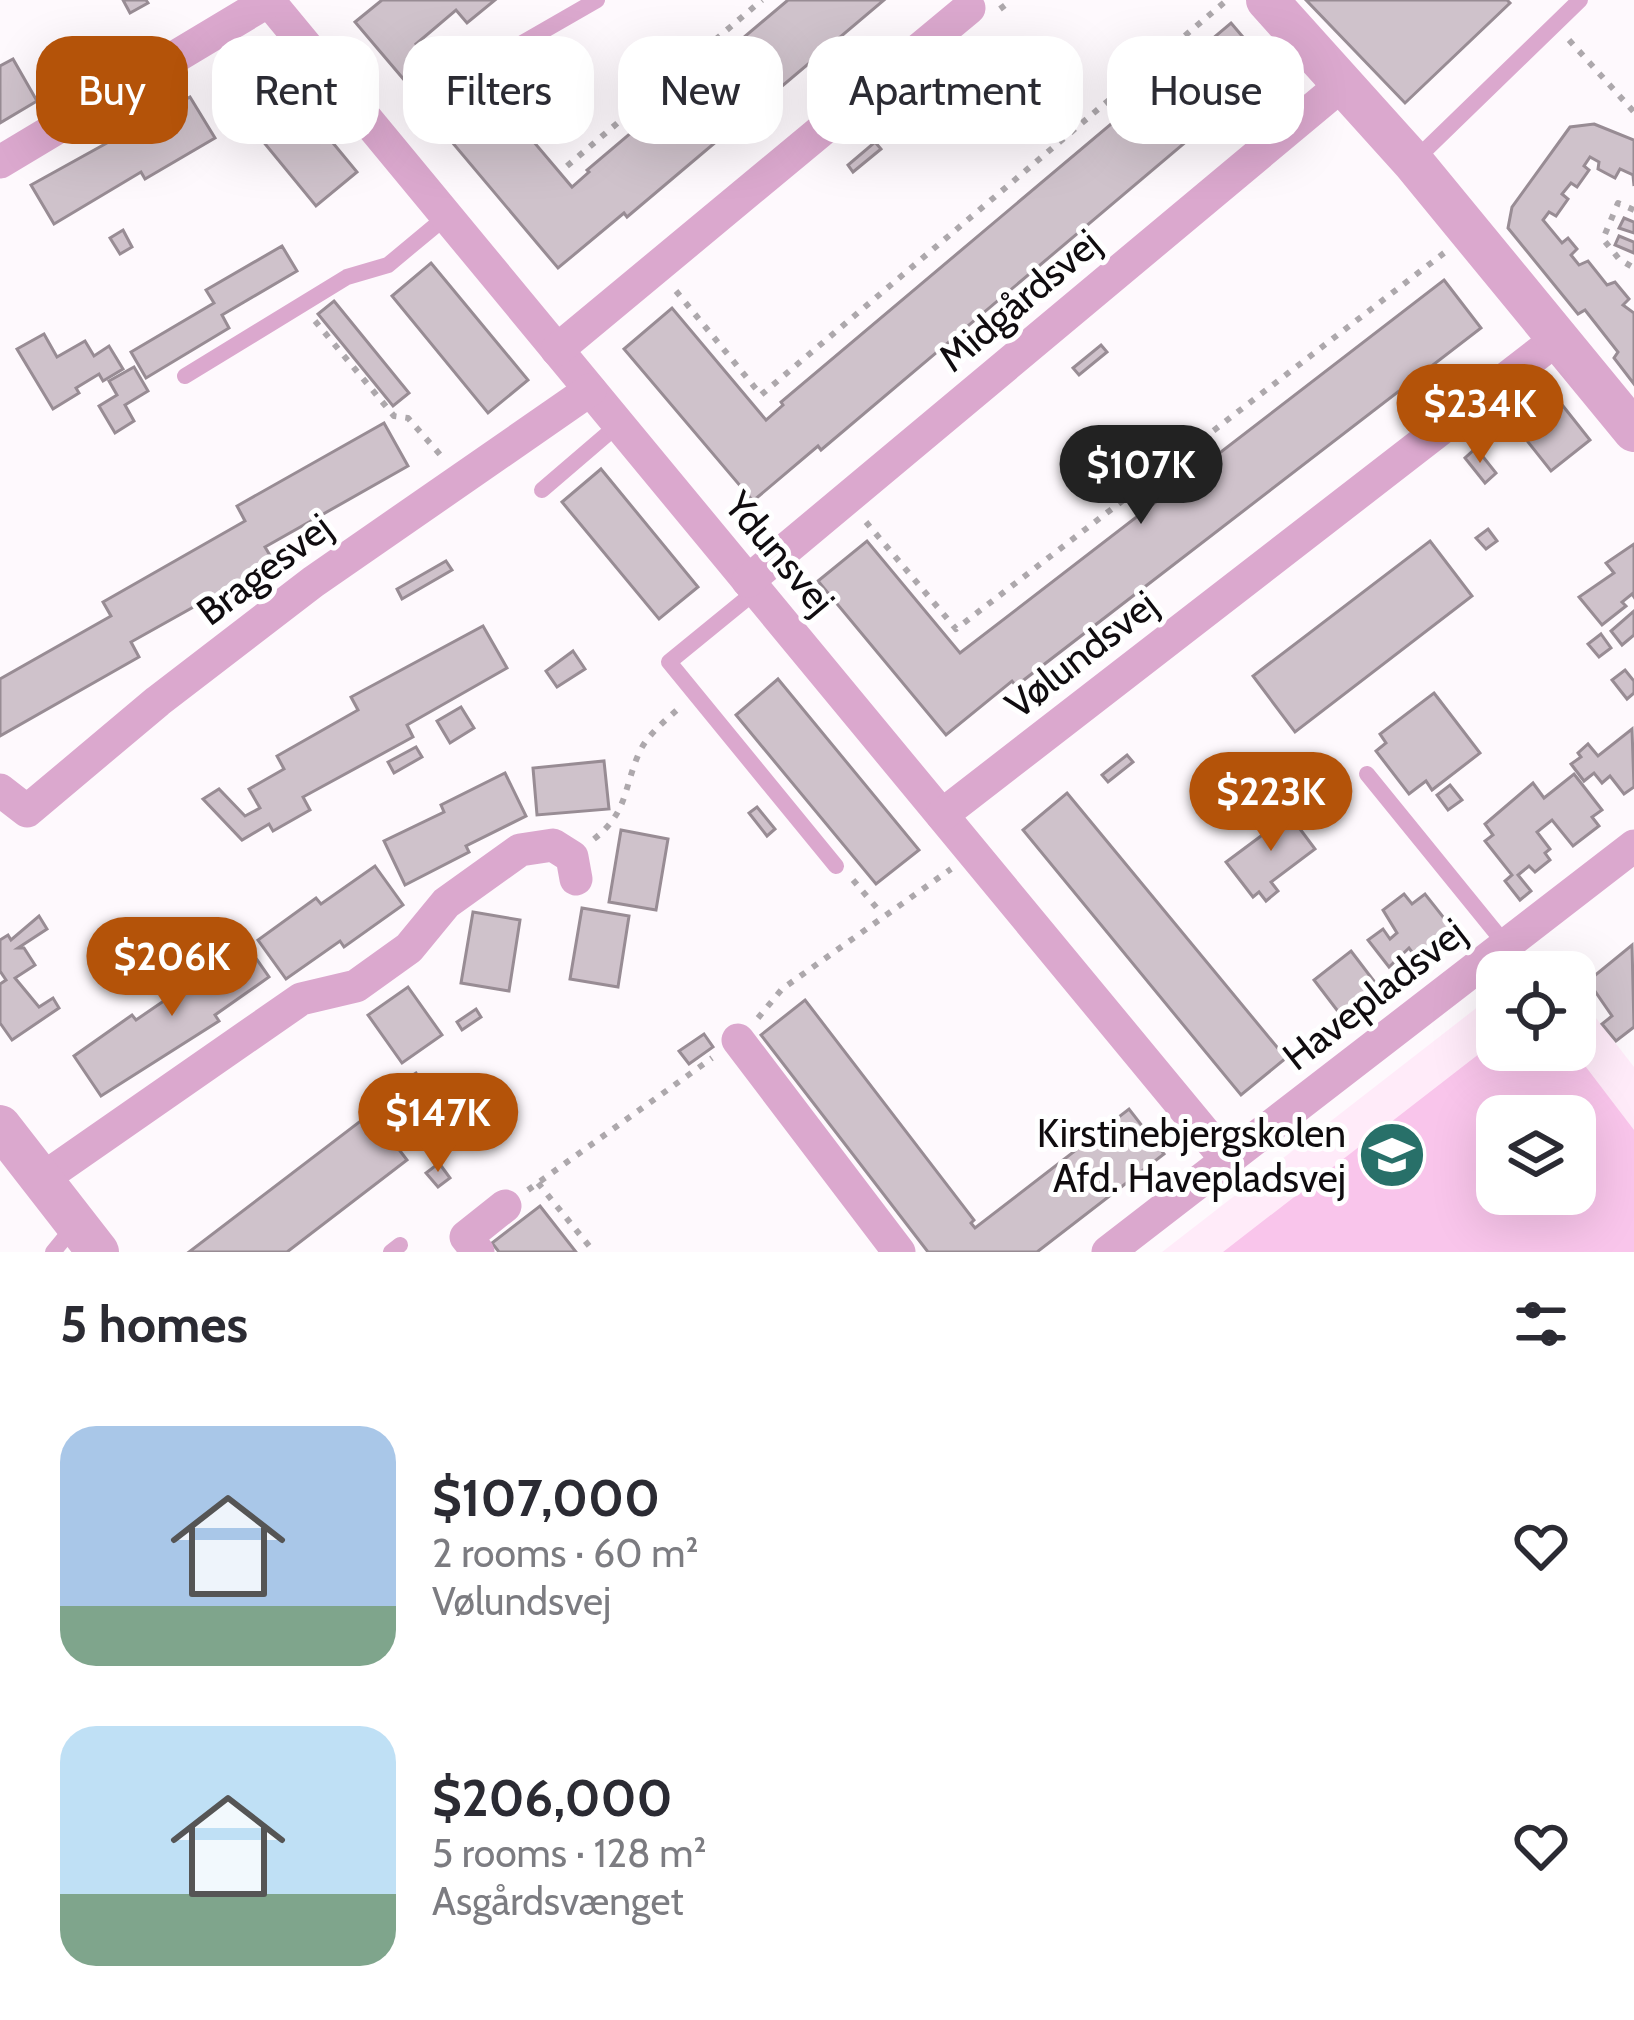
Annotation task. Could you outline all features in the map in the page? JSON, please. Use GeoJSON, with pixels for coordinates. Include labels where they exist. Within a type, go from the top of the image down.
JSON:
{"type":"FeatureCollection","features":[{"type":"Feature","properties":{"kind":"street"},"geometry":{"type":"LineString","coordinates":[[0,163],[269,0]]}},
{"type":"Feature","properties":{"kind":"street","name":"Ydunsvej"},"geometry":{"type":"LineString","coordinates":[[269,0],[1227,1160]]}},
{"type":"Feature","properties":{"kind":"street"},"geometry":{"type":"LineString","coordinates":[[1267,0],[1413,162],[1634,431]]}},
{"type":"Feature","properties":{"kind":"street"},"geometry":{"type":"LineString","coordinates":[[557,350],[968,8]]}},
{"type":"Feature","properties":{"kind":"street","name":"Midgårdsvej"},"geometry":{"type":"LineString","coordinates":[[752,586],[847,499],[1344,83]]}},
{"type":"Feature","properties":{"kind":"street","name":"Vølundsvej"},"geometry":{"type":"LineString","coordinates":[[942,815],[1557,339]]}},
{"type":"Feature","properties":{"kind":"street","name":"Bragesvej"},"geometry":{"type":"LineString","coordinates":[[0,790],[27,811],[158,700],[296,595],[590,390]]}},
{"type":"Feature","properties":{"kind":"street"},"geometry":{"type":"LineString","coordinates":[[42,1179],[301,1000],[356,986],[410,948],[446,903],[520,850],[553,845],[574,868]]}},
{"type":"Feature","properties":{"kind":"street","name":"Havepladsvej"},"geometry":{"type":"LineString","coordinates":[[1116,1249],[1632,851]]}},
{"type":"Feature","properties":{"kind":"street"},"geometry":{"type":"LineString","coordinates":[[739,1040],[899,1252]]}},
{"type":"Feature","properties":{"kind":"street"},"geometry":{"type":"LineString","coordinates":[[0,1126],[42,1179],[76,1242]]}},
{"type":"Feature","properties":{"kind":"street"},"geometry":{"type":"LineString","coordinates":[[478,1252],[466,1237],[505,1206]]}},
{"type":"Feature","properties":{"kind":"lane"},"geometry":{"type":"LineString","coordinates":[[534,36],[597,0]]}},
{"type":"Feature","properties":{"kind":"lane"},"geometry":{"type":"LineString","coordinates":[[1413,162],[1555,25],[1570,4]]}},
{"type":"Feature","properties":{"kind":"lane"},"geometry":{"type":"LineString","coordinates":[[185,376],[347,277],[388,265],[447,216]]}},
{"type":"Feature","properties":{"kind":"lane"},"geometry":{"type":"LineString","coordinates":[[542,490],[619,424]]}},
{"type":"Feature","properties":{"kind":"lane"},"geometry":{"type":"LineString","coordinates":[[752,586],[669,662],[836,866]]}},
{"type":"Feature","properties":{"kind":"lane"},"geometry":{"type":"LineString","coordinates":[[1367,774],[1506,945]]}},
{"type":"Feature","properties":{"kind":"path"},"geometry":{"type":"LineString","coordinates":[[567,166],[762,0]]}},
{"type":"Feature","properties":{"kind":"path"},"geometry":{"type":"LineString","coordinates":[[657,268],[760,395],[1228,0]]}},
{"type":"Feature","properties":{"kind":"path"},"geometry":{"type":"LineString","coordinates":[[1555,25],[1634,112]]}},
{"type":"Feature","properties":{"kind":"path"},"geometry":{"type":"LineString","coordinates":[[1634,210],[1618,203],[1603,239],[1619,259],[1634,268]]}},
{"type":"Feature","properties":{"kind":"path"},"geometry":{"type":"LineString","coordinates":[[847,499],[956,628],[1470,232]]}},
{"type":"Feature","properties":{"kind":"path"},"geometry":{"type":"LineString","coordinates":[[301,304],[394,416],[408,418],[461,479]]}},
{"type":"Feature","properties":{"kind":"path"},"geometry":{"type":"LineString","coordinates":[[574,868],[615,822],[640,751],[653,731],[695,693]]}},
{"type":"Feature","properties":{"kind":"path"},"geometry":{"type":"LineString","coordinates":[[836,866],[882,914]]}},
{"type":"Feature","properties":{"kind":"path"},"geometry":{"type":"LineString","coordinates":[[538,1183],[595,1252]]}},
{"type":"Feature","properties":{"kind":"shaded area","name":"Kirstinebjergskolen Afd. Havepladsvej"},"geometry":{"type":"Polygon","coordinates":[[[1476,1008],[1476,1071],[1596,1071],[1596,1018],[1634,1067],[1634,1252],[1162,1252],[1476,1008]]]}},
{"type":"Feature","properties":{"kind":"shaded area"},"geometry":{"type":"Polygon","coordinates":[[[1476,1056],[1476,1071],[1589,1071],[1634,1130],[1634,1252],[1223,1252],[1476,1056]]]}},
{"type":"Feature","properties":{"kind":"building"},"geometry":{"type":"Polygon","coordinates":[[[123,0],[146,0],[148,3],[130,13],[123,0]]]}},
{"type":"Feature","properties":{"kind":"building"},"geometry":{"type":"Polygon","coordinates":[[[382,0],[495,0],[467,23],[456,10],[425,36],[403,36],[403,79],[379,50],[379,36],[367,36],[355,22],[382,0]]]}},
{"type":"Feature","properties":{"kind":"building"},"geometry":{"type":"Polygon","coordinates":[[[788,0],[884,0],[841,36],[807,36],[807,65],[783,85],[783,36],[745,36],[788,0]]]}},
{"type":"Feature","properties":{"kind":"building"},"geometry":{"type":"Polygon","coordinates":[[[1306,0],[1507,0],[1510,3],[1405,103],[1306,0]]]}},
{"type":"Feature","properties":{"kind":"building"},"geometry":{"type":"Polygon","coordinates":[[[1231,23],[1242,36],[1216,36],[1231,23]]]}},
{"type":"Feature","properties":{"kind":"building"},"geometry":{"type":"Polygon","coordinates":[[[13,59],[36,102],[0,123],[0,66],[13,59]]]}},
{"type":"Feature","properties":{"kind":"building"},"geometry":{"type":"Polygon","coordinates":[[[188,98],[212,140],[145,179],[141,172],[54,224],[31,185],[105,144],[188,144],[188,98]]]}},
{"type":"Feature","properties":{"kind":"building"},"geometry":{"type":"Polygon","coordinates":[[[1594,124],[1634,140],[1634,186],[1633,175],[1620,169],[1615,178],[1598,169],[1599,162],[1590,157],[1584,166],[1589,170],[1577,187],[1571,183],[1562,194],[1568,199],[1556,216],[1549,212],[1543,220],[1562,243],[1568,238],[1577,249],[1571,255],[1579,265],[1588,261],[1607,285],[1615,282],[1629,299],[1623,305],[1634,313],[1634,384],[1614,358],[1618,352],[1585,310],[1578,314],[1508,228],[1512,207],[1570,127],[1594,124]]]}},
{"type":"Feature","properties":{"kind":"building"},"geometry":{"type":"Polygon","coordinates":[[[1107,127],[1107,144],[1183,144],[821,450],[818,446],[753,501],[624,349],[672,308],[766,420],[781,402],[1107,127]]]}},
{"type":"Feature","properties":{"kind":"building"},"geometry":{"type":"Polygon","coordinates":[[[265,144],[334,144],[357,172],[316,206],[265,144]]]}},
{"type":"Feature","properties":{"kind":"building"},"geometry":{"type":"Polygon","coordinates":[[[454,144],[536,144],[572,187],[618,144],[713,144],[558,268],[454,144]]]}},
{"type":"Feature","properties":{"kind":"building"},"geometry":{"type":"Polygon","coordinates":[[[873,144],[881,149],[853,172],[848,165],[873,144]]]}},
{"type":"Feature","properties":{"kind":"building"},"geometry":{"type":"Polygon","coordinates":[[[1624,218],[1634,222],[1634,233],[1619,228],[1624,218]]]}},
{"type":"Feature","properties":{"kind":"building"},"geometry":{"type":"Polygon","coordinates":[[[123,230],[132,247],[120,254],[110,238],[123,230]]]}},
{"type":"Feature","properties":{"kind":"building"},"geometry":{"type":"Polygon","coordinates":[[[1619,236],[1634,242],[1634,253],[1615,245],[1619,236]]]}},
{"type":"Feature","properties":{"kind":"building"},"geometry":{"type":"Polygon","coordinates":[[[282,246],[297,271],[222,315],[229,328],[146,378],[131,352],[214,303],[206,290],[282,246]]]}},
{"type":"Feature","properties":{"kind":"building"},"geometry":{"type":"Polygon","coordinates":[[[431,263],[528,380],[488,413],[392,296],[431,263]]]}},
{"type":"Feature","properties":{"kind":"building"},"geometry":{"type":"Polygon","coordinates":[[[1444,280],[1481,328],[946,735],[818,581],[867,541],[960,653],[1444,280]]]}},
{"type":"Feature","properties":{"kind":"building"},"geometry":{"type":"Polygon","coordinates":[[[334,301],[409,393],[393,406],[318,314],[334,301]]]}},
{"type":"Feature","properties":{"kind":"building"},"geometry":{"type":"Polygon","coordinates":[[[44,334],[57,357],[85,341],[94,356],[109,346],[123,369],[103,381],[99,374],[53,409],[17,349],[44,334]]]}},
{"type":"Feature","properties":{"kind":"building"},"geometry":{"type":"Polygon","coordinates":[[[1101,345],[1107,352],[1079,375],[1073,368],[1101,345]]]}},
{"type":"Feature","properties":{"kind":"building"},"geometry":{"type":"Polygon","coordinates":[[[134,367],[148,391],[125,405],[134,421],[115,433],[99,406],[117,395],[109,381],[134,367]]]}},
{"type":"Feature","properties":{"kind":"building"},"geometry":{"type":"Polygon","coordinates":[[[1544,382],[1590,440],[1551,471],[1505,413],[1544,382]]]}},
{"type":"Feature","properties":{"kind":"building"},"geometry":{"type":"Polygon","coordinates":[[[384,423],[408,466],[265,547],[274,562],[131,642],[139,657],[0,736],[0,679],[111,616],[103,602],[245,521],[237,506],[384,423]]]}},
{"type":"Feature","properties":{"kind":"building"},"geometry":{"type":"Polygon","coordinates":[[[1476,448],[1496,473],[1485,483],[1465,458],[1476,448]]]}},
{"type":"Feature","properties":{"kind":"building"},"geometry":{"type":"Polygon","coordinates":[[[601,469],[698,587],[659,619],[562,502],[601,469]]]}},
{"type":"Feature","properties":{"kind":"building"},"geometry":{"type":"Polygon","coordinates":[[[1488,529],[1497,541],[1486,549],[1476,538],[1488,529]]]}},
{"type":"Feature","properties":{"kind":"building"},"geometry":{"type":"Polygon","coordinates":[[[1430,541],[1472,596],[1295,732],[1253,676],[1430,541]]]}},
{"type":"Feature","properties":{"kind":"building"},"geometry":{"type":"Polygon","coordinates":[[[1634,544],[1634,597],[1622,602],[1626,606],[1602,625],[1579,597],[1614,573],[1606,563],[1634,544]]]}},
{"type":"Feature","properties":{"kind":"building"},"geometry":{"type":"Polygon","coordinates":[[[446,561],[452,570],[402,599],[397,589],[446,561]]]}},
{"type":"Feature","properties":{"kind":"building"},"geometry":{"type":"Polygon","coordinates":[[[1634,611],[1634,635],[1622,645],[1611,631],[1634,611]]]}},
{"type":"Feature","properties":{"kind":"building"},"geometry":{"type":"Polygon","coordinates":[[[483,626],[507,668],[407,725],[413,737],[303,797],[310,810],[273,831],[269,824],[242,840],[203,799],[219,789],[245,816],[260,808],[249,789],[284,769],[277,756],[358,710],[351,697],[483,626]]]}},
{"type":"Feature","properties":{"kind":"building"},"geometry":{"type":"Polygon","coordinates":[[[1601,634],[1611,648],[1599,657],[1588,644],[1601,634]]]}},
{"type":"Feature","properties":{"kind":"building"},"geometry":{"type":"Polygon","coordinates":[[[573,651],[585,669],[557,687],[546,671],[573,651]]]}},
{"type":"Feature","properties":{"kind":"building"},"geometry":{"type":"Polygon","coordinates":[[[1625,670],[1634,681],[1634,693],[1627,699],[1612,680],[1625,670]]]}},
{"type":"Feature","properties":{"kind":"building"},"geometry":{"type":"Polygon","coordinates":[[[778,679],[919,850],[876,884],[736,715],[778,679]]]}},
{"type":"Feature","properties":{"kind":"building"},"geometry":{"type":"Polygon","coordinates":[[[1434,693],[1480,753],[1432,790],[1426,781],[1409,794],[1376,751],[1386,743],[1380,734],[1434,693]]]}},
{"type":"Feature","properties":{"kind":"building"},"geometry":{"type":"Polygon","coordinates":[[[461,707],[474,728],[450,743],[437,721],[461,707]]]}},
{"type":"Feature","properties":{"kind":"building"},"geometry":{"type":"Polygon","coordinates":[[[1632,729],[1634,787],[1624,794],[1610,776],[1602,783],[1594,773],[1584,781],[1571,764],[1581,757],[1578,753],[1588,744],[1598,756],[1632,729]]]}},
{"type":"Feature","properties":{"kind":"building"},"geometry":{"type":"Polygon","coordinates":[[[416,747],[422,757],[394,773],[388,762],[416,747]]]}},
{"type":"Feature","properties":{"kind":"building"},"geometry":{"type":"Polygon","coordinates":[[[1127,755],[1133,762],[1108,782],[1102,775],[1127,755]]]}},
{"type":"Feature","properties":{"kind":"building"},"geometry":{"type":"Polygon","coordinates":[[[604,761],[609,809],[537,815],[533,768],[604,761]]]}},
{"type":"Feature","properties":{"kind":"building"},"geometry":{"type":"Polygon","coordinates":[[[505,773],[526,816],[466,846],[469,852],[405,885],[384,841],[444,812],[441,805],[505,773]]]}},
{"type":"Feature","properties":{"kind":"building"},"geometry":{"type":"Polygon","coordinates":[[[1574,774],[1602,810],[1592,817],[1599,826],[1573,846],[1552,820],[1537,832],[1550,849],[1545,853],[1550,860],[1535,872],[1529,866],[1518,875],[1531,891],[1520,900],[1505,881],[1512,875],[1485,841],[1493,835],[1485,824],[1533,783],[1544,798],[1574,774]]]}},
{"type":"Feature","properties":{"kind":"building"},"geometry":{"type":"Polygon","coordinates":[[[1450,785],[1462,800],[1448,810],[1437,795],[1450,785]]]}},
{"type":"Feature","properties":{"kind":"building"},"geometry":{"type":"Polygon","coordinates":[[[1067,793],[1286,1058],[1241,1095],[1023,830],[1067,793]]]}},
{"type":"Feature","properties":{"kind":"building"},"geometry":{"type":"Polygon","coordinates":[[[1290,803],[1297,813],[1291,817],[1315,849],[1271,882],[1278,891],[1266,901],[1259,892],[1253,897],[1226,862],[1265,833],[1260,825],[1290,803]]]}},
{"type":"Feature","properties":{"kind":"building"},"geometry":{"type":"Polygon","coordinates":[[[757,807],[775,829],[767,836],[749,813],[757,807]]]}},
{"type":"Feature","properties":{"kind":"building"},"geometry":{"type":"Polygon","coordinates":[[[621,830],[668,839],[656,910],[609,902],[621,830]]]}},
{"type":"Feature","properties":{"kind":"building"},"geometry":{"type":"Polygon","coordinates":[[[375,866],[403,905],[344,947],[340,941],[286,979],[258,940],[316,898],[321,904],[375,866]]]}},
{"type":"Feature","properties":{"kind":"building"},"geometry":{"type":"Polygon","coordinates":[[[1404,894],[1412,904],[1425,894],[1455,932],[1418,960],[1409,948],[1389,967],[1368,940],[1383,929],[1390,939],[1397,933],[1383,910],[1404,894]]]}},
{"type":"Feature","properties":{"kind":"building"},"geometry":{"type":"Polygon","coordinates":[[[582,908],[629,916],[618,987],[570,979],[582,908]]]}},
{"type":"Feature","properties":{"kind":"building"},"geometry":{"type":"Polygon","coordinates":[[[473,912],[520,920],[509,991],[461,983],[473,912]]]}},
{"type":"Feature","properties":{"kind":"building"},"geometry":{"type":"Polygon","coordinates":[[[39,916],[47,929],[18,948],[24,948],[35,965],[15,978],[39,1007],[53,998],[59,1008],[12,1040],[0,1023],[0,984],[6,980],[0,971],[0,940],[8,935],[11,940],[39,916]]]}},
{"type":"Feature","properties":{"kind":"building"},"geometry":{"type":"Polygon","coordinates":[[[242,938],[269,977],[215,1015],[219,1021],[101,1096],[74,1056],[132,1015],[136,1020],[187,985],[183,979],[242,938]]]}},
{"type":"Feature","properties":{"kind":"building"},"geometry":{"type":"Polygon","coordinates":[[[1632,945],[1634,1027],[1616,1041],[1602,1024],[1612,1016],[1596,993],[1596,974],[1632,945]]]}},
{"type":"Feature","properties":{"kind":"building"},"geometry":{"type":"Polygon","coordinates":[[[1351,951],[1380,989],[1343,1018],[1314,980],[1351,951]]]}},
{"type":"Feature","properties":{"kind":"building"},"geometry":{"type":"Polygon","coordinates":[[[408,987],[442,1035],[402,1063],[368,1015],[408,987]]]}},
{"type":"Feature","properties":{"kind":"building"},"geometry":{"type":"Polygon","coordinates":[[[805,1000],[974,1220],[975,1228],[1129,1109],[1164,1154],[1037,1252],[928,1252],[761,1035],[805,1000]]]}},
{"type":"Feature","properties":{"kind":"building"},"geometry":{"type":"Polygon","coordinates":[[[476,1009],[481,1017],[462,1030],[457,1022],[476,1009]]]}},
{"type":"Feature","properties":{"kind":"building"},"geometry":{"type":"Polygon","coordinates":[[[704,1034],[713,1047],[689,1064],[679,1051],[704,1034]]]}},
{"type":"Feature","properties":{"kind":"building"},"geometry":{"type":"Polygon","coordinates":[[[416,1073],[427,1089],[409,1102],[397,1085],[416,1073]]]}},
{"type":"Feature","properties":{"kind":"building"},"geometry":{"type":"Polygon","coordinates":[[[371,1113],[407,1160],[287,1252],[189,1252],[371,1113]]]}},
{"type":"Feature","properties":{"kind":"building"},"geometry":{"type":"Polygon","coordinates":[[[439,1163],[450,1178],[438,1187],[426,1173],[439,1163]]]}},
{"type":"Feature","properties":{"kind":"building"},"geometry":{"type":"Polygon","coordinates":[[[540,1206],[576,1252],[499,1252],[492,1243],[540,1206]]]}},
{"type":"Feature","properties":{"kind":"place","name":"Kirstinebjergskolen Afd. Havepladsvej"},"geometry":{"type":"Point","coordinates":[1392,1155]}}]}
